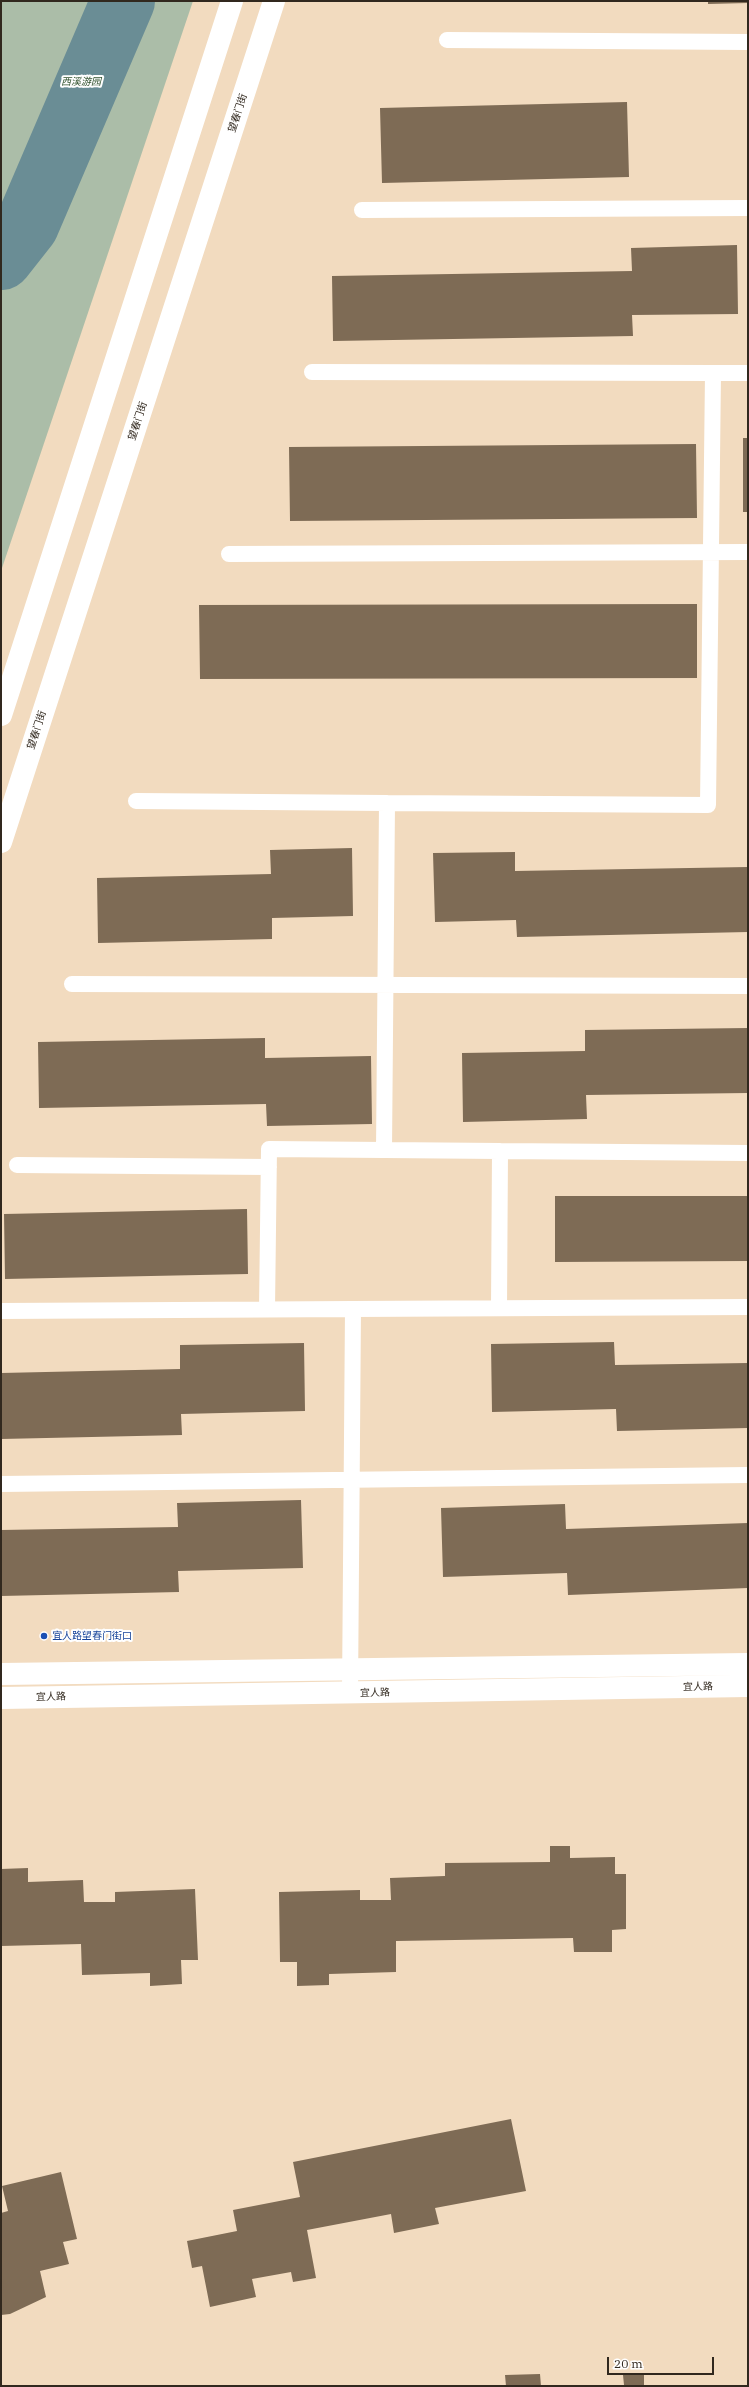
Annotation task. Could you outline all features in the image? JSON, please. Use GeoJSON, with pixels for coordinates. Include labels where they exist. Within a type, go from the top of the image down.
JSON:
{"type":"FeatureCollection","features":[{"type":"Feature","properties":{"kind":"street"},"geometry":{"type":"LineString","coordinates":[[1,715],[232,1]]}},
{"type":"Feature","properties":{"kind":"street","name":"望春门街"},"geometry":{"type":"LineString","coordinates":[[1,842],[274,1]]}},
{"type":"Feature","properties":{"kind":"street"},"geometry":{"type":"LineString","coordinates":[[1,1674],[748,1664]]}},
{"type":"Feature","properties":{"kind":"street","name":"宜人路"},"geometry":{"type":"LineString","coordinates":[[1,1698],[748,1686]]}},
{"type":"Feature","properties":{"kind":"lane"},"geometry":{"type":"LineString","coordinates":[[447,40],[748,42]]}},
{"type":"Feature","properties":{"kind":"lane"},"geometry":{"type":"LineString","coordinates":[[362,210],[748,208]]}},
{"type":"Feature","properties":{"kind":"lane"},"geometry":{"type":"LineString","coordinates":[[312,372],[748,373]]}},
{"type":"Feature","properties":{"kind":"lane"},"geometry":{"type":"LineString","coordinates":[[136,801],[708,805],[713,373]]}},
{"type":"Feature","properties":{"kind":"lane"},"geometry":{"type":"LineString","coordinates":[[229,554],[748,552]]}},
{"type":"Feature","properties":{"kind":"lane"},"geometry":{"type":"LineString","coordinates":[[384,1150],[387,803]]}},
{"type":"Feature","properties":{"kind":"lane"},"geometry":{"type":"LineString","coordinates":[[72,984],[748,986]]}},
{"type":"Feature","properties":{"kind":"lane"},"geometry":{"type":"LineString","coordinates":[[268,1309],[269,1149],[748,1152]]}},
{"type":"Feature","properties":{"kind":"lane"},"geometry":{"type":"LineString","coordinates":[[499,1308],[500,1151]]}},
{"type":"Feature","properties":{"kind":"lane"},"geometry":{"type":"LineString","coordinates":[[17,1165],[269,1167]]}},
{"type":"Feature","properties":{"kind":"lane"},"geometry":{"type":"LineString","coordinates":[[1,1311],[748,1307]]}},
{"type":"Feature","properties":{"kind":"lane"},"geometry":{"type":"LineString","coordinates":[[350,1693],[353,1309]]}},
{"type":"Feature","properties":{"kind":"lane"},"geometry":{"type":"LineString","coordinates":[[1,1484],[748,1475]]}},
{"type":"Feature","properties":{"kind":"green space","name":"西溪游园"},"geometry":{"type":"Polygon","coordinates":[[[1,1],[193,1],[1,571],[1,1]]]}},
{"type":"Feature","properties":{"kind":"building"},"geometry":{"type":"Polygon","coordinates":[[[708,1],[748,1],[748,3],[708,4],[708,1]]]}},
{"type":"Feature","properties":{"kind":"building"},"geometry":{"type":"Polygon","coordinates":[[[627,102],[629,177],[382,183],[380,108],[627,102]]]}},
{"type":"Feature","properties":{"kind":"building"},"geometry":{"type":"Polygon","coordinates":[[[737,245],[738,314],[632,315],[633,336],[333,341],[332,276],[632,271],[631,248],[737,245]]]}},
{"type":"Feature","properties":{"kind":"building"},"geometry":{"type":"Polygon","coordinates":[[[743,438],[748,438],[748,512],[743,512],[743,438]]]}},
{"type":"Feature","properties":{"kind":"building"},"geometry":{"type":"Polygon","coordinates":[[[696,444],[697,518],[290,521],[289,447],[696,444]]]}},
{"type":"Feature","properties":{"kind":"building"},"geometry":{"type":"Polygon","coordinates":[[[697,604],[697,678],[200,679],[199,605],[697,604]]]}},
{"type":"Feature","properties":{"kind":"building"},"geometry":{"type":"Polygon","coordinates":[[[352,848],[353,916],[272,918],[272,939],[98,943],[97,878],[271,874],[270,850],[352,848]]]}},
{"type":"Feature","properties":{"kind":"building"},"geometry":{"type":"Polygon","coordinates":[[[515,852],[515,871],[748,867],[748,932],[517,937],[516,920],[435,922],[433,853],[515,852]]]}},
{"type":"Feature","properties":{"kind":"building"},"geometry":{"type":"Polygon","coordinates":[[[748,1028],[748,1093],[586,1095],[587,1119],[463,1122],[462,1053],[585,1051],[585,1030],[748,1028]]]}},
{"type":"Feature","properties":{"kind":"building"},"geometry":{"type":"Polygon","coordinates":[[[265,1038],[265,1058],[371,1056],[372,1124],[267,1126],[266,1104],[39,1108],[38,1042],[265,1038]]]}},
{"type":"Feature","properties":{"kind":"building"},"geometry":{"type":"Polygon","coordinates":[[[555,1196],[748,1196],[748,1261],[555,1262],[555,1196]]]}},
{"type":"Feature","properties":{"kind":"building"},"geometry":{"type":"Polygon","coordinates":[[[247,1209],[248,1274],[5,1279],[4,1214],[247,1209]]]}},
{"type":"Feature","properties":{"kind":"building"},"geometry":{"type":"Polygon","coordinates":[[[614,1342],[615,1365],[748,1363],[748,1428],[617,1431],[616,1409],[492,1412],[491,1344],[614,1342]]]}},
{"type":"Feature","properties":{"kind":"building"},"geometry":{"type":"Polygon","coordinates":[[[304,1343],[305,1411],[181,1414],[182,1435],[1,1439],[1,1373],[180,1369],[180,1345],[304,1343]]]}},
{"type":"Feature","properties":{"kind":"building"},"geometry":{"type":"Polygon","coordinates":[[[301,1500],[303,1568],[178,1571],[179,1592],[1,1596],[1,1530],[178,1527],[177,1503],[301,1500]]]}},
{"type":"Feature","properties":{"kind":"building"},"geometry":{"type":"Polygon","coordinates":[[[565,1504],[566,1529],[748,1523],[748,1588],[568,1595],[567,1573],[443,1577],[441,1508],[565,1504]]]}},
{"type":"Feature","properties":{"kind":"building"},"geometry":{"type":"Polygon","coordinates":[[[550,1846],[570,1846],[570,1858],[615,1857],[615,1874],[626,1874],[626,1929],[612,1930],[612,1952],[574,1952],[573,1938],[396,1941],[396,1972],[329,1974],[329,1985],[297,1986],[297,1962],[280,1962],[279,1892],[360,1890],[360,1900],[391,1900],[390,1878],[445,1876],[445,1863],[550,1862],[550,1846]]]}},
{"type":"Feature","properties":{"kind":"building"},"geometry":{"type":"Polygon","coordinates":[[[28,1868],[28,1882],[83,1880],[84,1902],[115,1902],[115,1892],[195,1889],[198,1960],[181,1960],[182,1984],[150,1986],[150,1973],[82,1975],[81,1944],[1,1946],[1,1869],[28,1868]]]}},
{"type":"Feature","properties":{"kind":"building"},"geometry":{"type":"Polygon","coordinates":[[[511,2119],[526,2191],[435,2208],[439,2224],[394,2233],[391,2214],[307,2230],[316,2278],[293,2282],[291,2272],[252,2279],[256,2297],[210,2307],[202,2266],[192,2268],[187,2241],[237,2231],[233,2210],[300,2197],[293,2162],[511,2119]]]}},
{"type":"Feature","properties":{"kind":"building"},"geometry":{"type":"Polygon","coordinates":[[[61,2172],[77,2239],[63,2242],[69,2264],[40,2271],[46,2297],[10,2314],[1,2315],[1,2213],[8,2211],[2,2186],[61,2172]]]}},
{"type":"Feature","properties":{"kind":"building"},"geometry":{"type":"Polygon","coordinates":[[[644,2373],[644,2386],[621,2386],[624,2385],[623,2375],[644,2373]]]}},
{"type":"Feature","properties":{"kind":"building"},"geometry":{"type":"Polygon","coordinates":[[[540,2374],[541,2386],[506,2386],[505,2375],[540,2374]]]}},
{"type":"Feature","properties":{"kind":"waterway"},"geometry":{"type":"LineString","coordinates":[[1,258],[27,225],[123,1]]}},
{"type":"Feature","properties":{"kind":"place","name":"宜人路望春门街口"},"geometry":{"type":"Point","coordinates":[44,1636]}}]}
